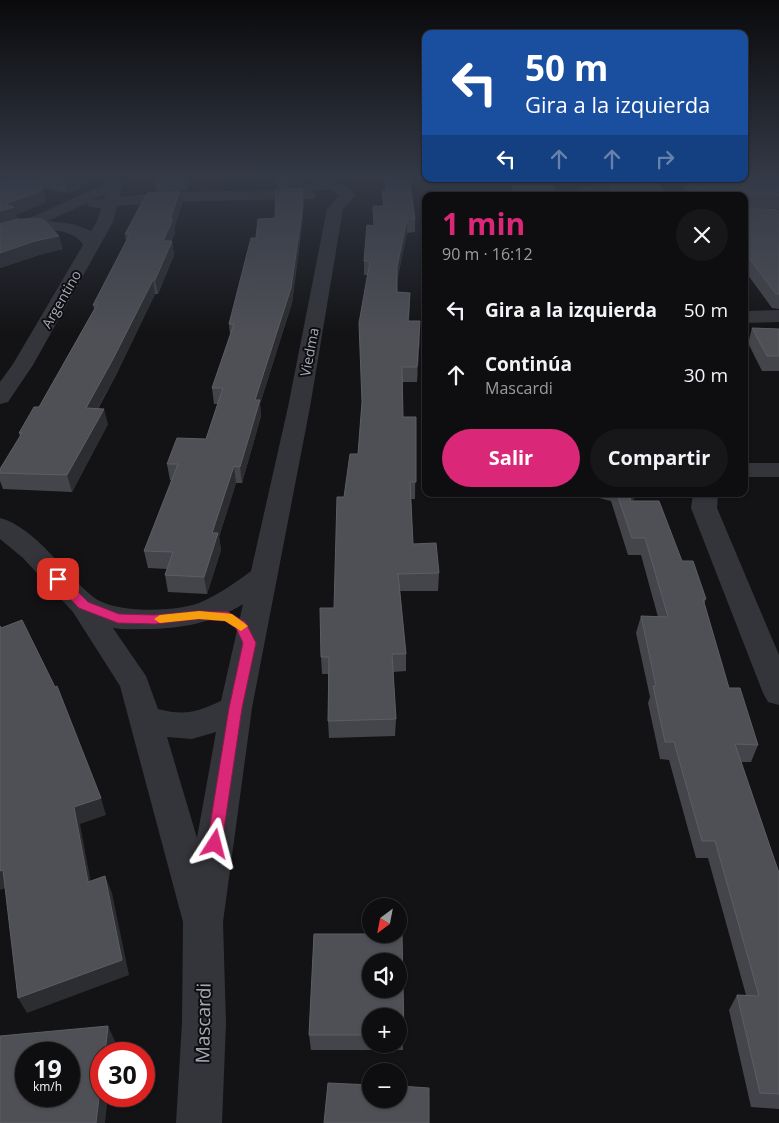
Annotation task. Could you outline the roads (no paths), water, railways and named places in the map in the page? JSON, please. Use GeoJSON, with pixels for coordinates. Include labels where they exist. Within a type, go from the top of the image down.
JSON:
{"type":"FeatureCollection","features":[{"type":"Feature","properties":{"kind":"street"},"geometry":{"type":"LineString","coordinates":[[0,232],[15,228]]}},
{"type":"Feature","properties":{"kind":"street"},"geometry":{"type":"LineString","coordinates":[[61,228],[73,230],[86,235],[92,245]]}},
{"type":"Feature","properties":{"kind":"street","name":"Argentino"},"geometry":{"type":"LineString","coordinates":[[0,397],[23,365],[101,228]]}},
{"type":"Feature","properties":{"kind":"street","name":"Viedma"},"geometry":{"type":"LineString","coordinates":[[250,643],[299,407],[331,228]]}},
{"type":"Feature","properties":{"kind":"street"},"geometry":{"type":"LineString","coordinates":[[748,317],[779,316]]}},
{"type":"Feature","properties":{"kind":"street"},"geometry":{"type":"LineString","coordinates":[[698,498],[779,693]]}},
{"type":"Feature","properties":{"kind":"street"},"geometry":{"type":"LineString","coordinates":[[0,526],[33,552],[83,605],[121,660],[135,684],[203,922]]}},
{"type":"Feature","properties":{"kind":"street"},"geometry":{"type":"LineString","coordinates":[[199,615],[240,594],[265,574]]}},
{"type":"Feature","properties":{"kind":"street"},"geometry":{"type":"LineString","coordinates":[[83,605],[118,618],[155,620],[199,615],[228,617],[241,625],[250,643],[236,708],[203,922]]}},
{"type":"Feature","properties":{"kind":"street"},"geometry":{"type":"LineString","coordinates":[[121,660],[127,640],[136,628],[155,620]]}},
{"type":"Feature","properties":{"kind":"street"},"geometry":{"type":"LineString","coordinates":[[146,718],[174,727],[202,725],[236,708]]}},
{"type":"Feature","properties":{"kind":"street","name":"Mascardi"},"geometry":{"type":"LineString","coordinates":[[199,1123],[204,1024],[203,922]]}}]}
